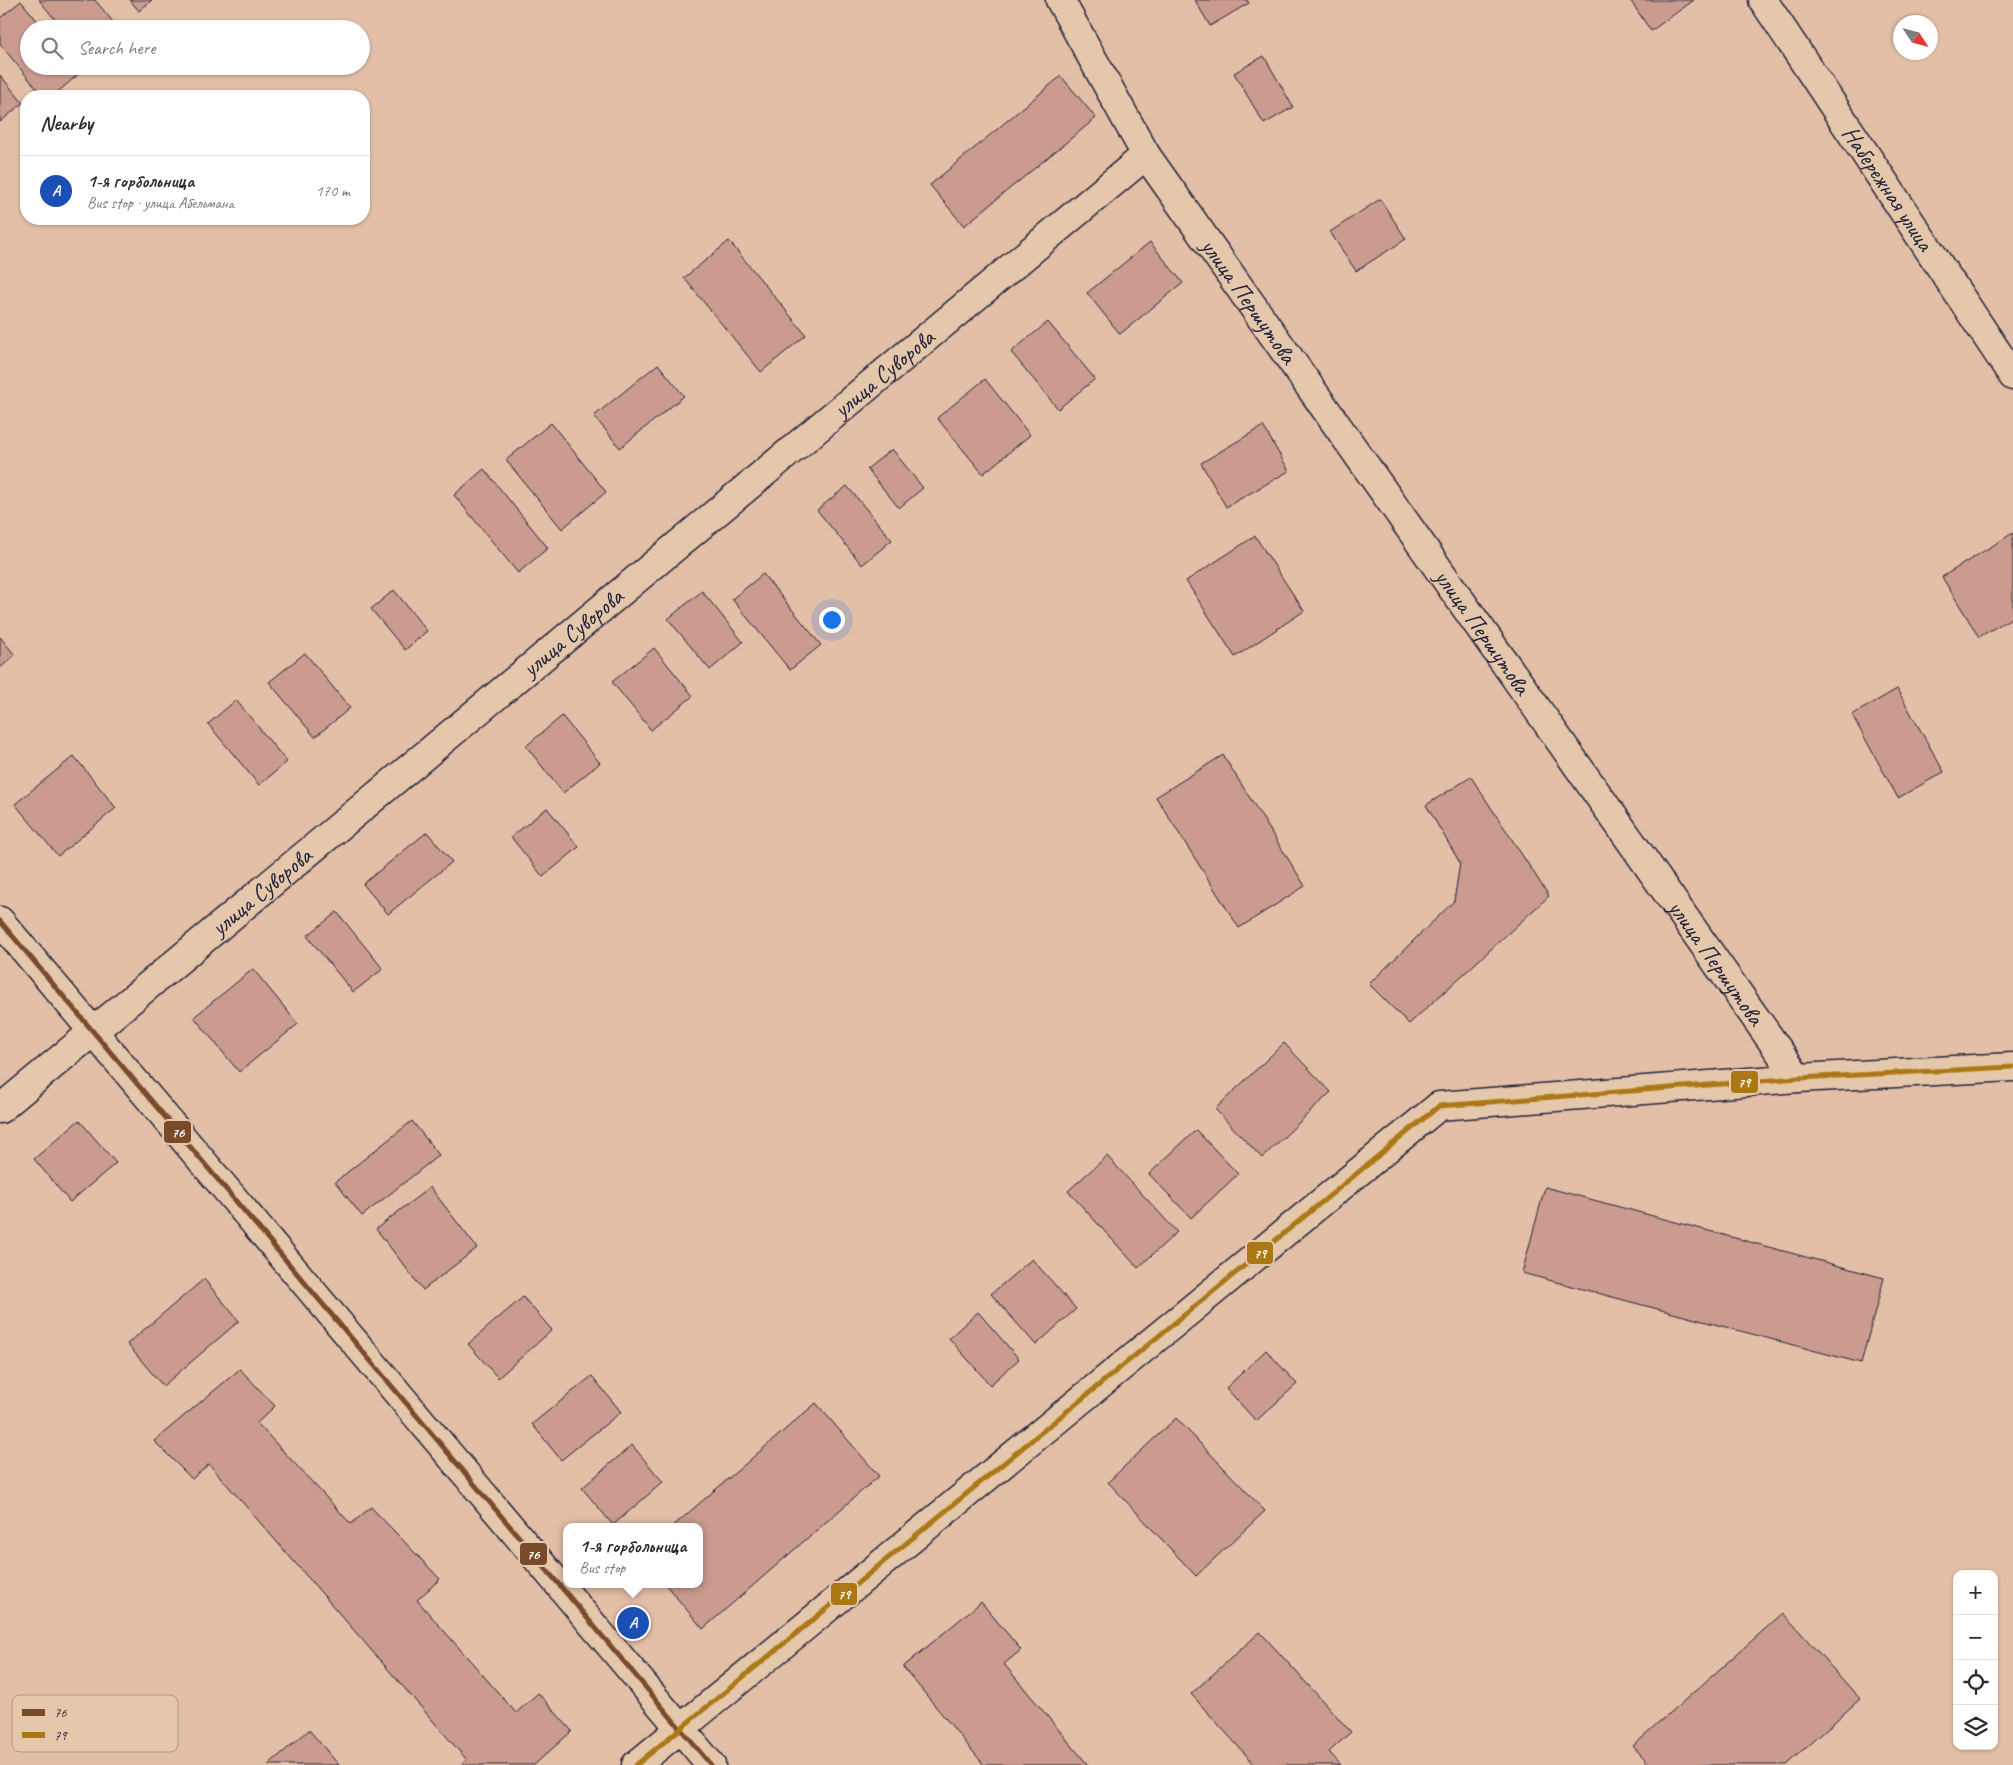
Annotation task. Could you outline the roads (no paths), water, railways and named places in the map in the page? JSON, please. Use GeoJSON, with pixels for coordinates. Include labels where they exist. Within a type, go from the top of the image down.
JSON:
{"type":"FeatureCollection","features":[{"type":"Feature","properties":{"kind":"street","name":"улица Першутова"},"geometry":{"type":"LineString","coordinates":[[1060,0],[1146,155],[1798,1078]]}},
{"type":"Feature","properties":{"kind":"street","name":"Набережная улица"},"geometry":{"type":"LineString","coordinates":[[1763,0],[2013,376]]}},
{"type":"Feature","properties":{"kind":"street","name":"улица Суворова"},"geometry":{"type":"LineString","coordinates":[[0,1109],[1146,155]]}},
{"type":"Feature","properties":{"kind":"street"},"geometry":{"type":"LineString","coordinates":[[0,921],[711,1765]]}},
{"type":"Feature","properties":{"kind":"street"},"geometry":{"type":"LineString","coordinates":[[636,1765],[1439,1106],[1798,1078],[2013,1067]]}},
{"type":"Feature","properties":{"kind":"place","name":"1-я горбольница"},"geometry":{"type":"Point","coordinates":[633,1623]}}]}
